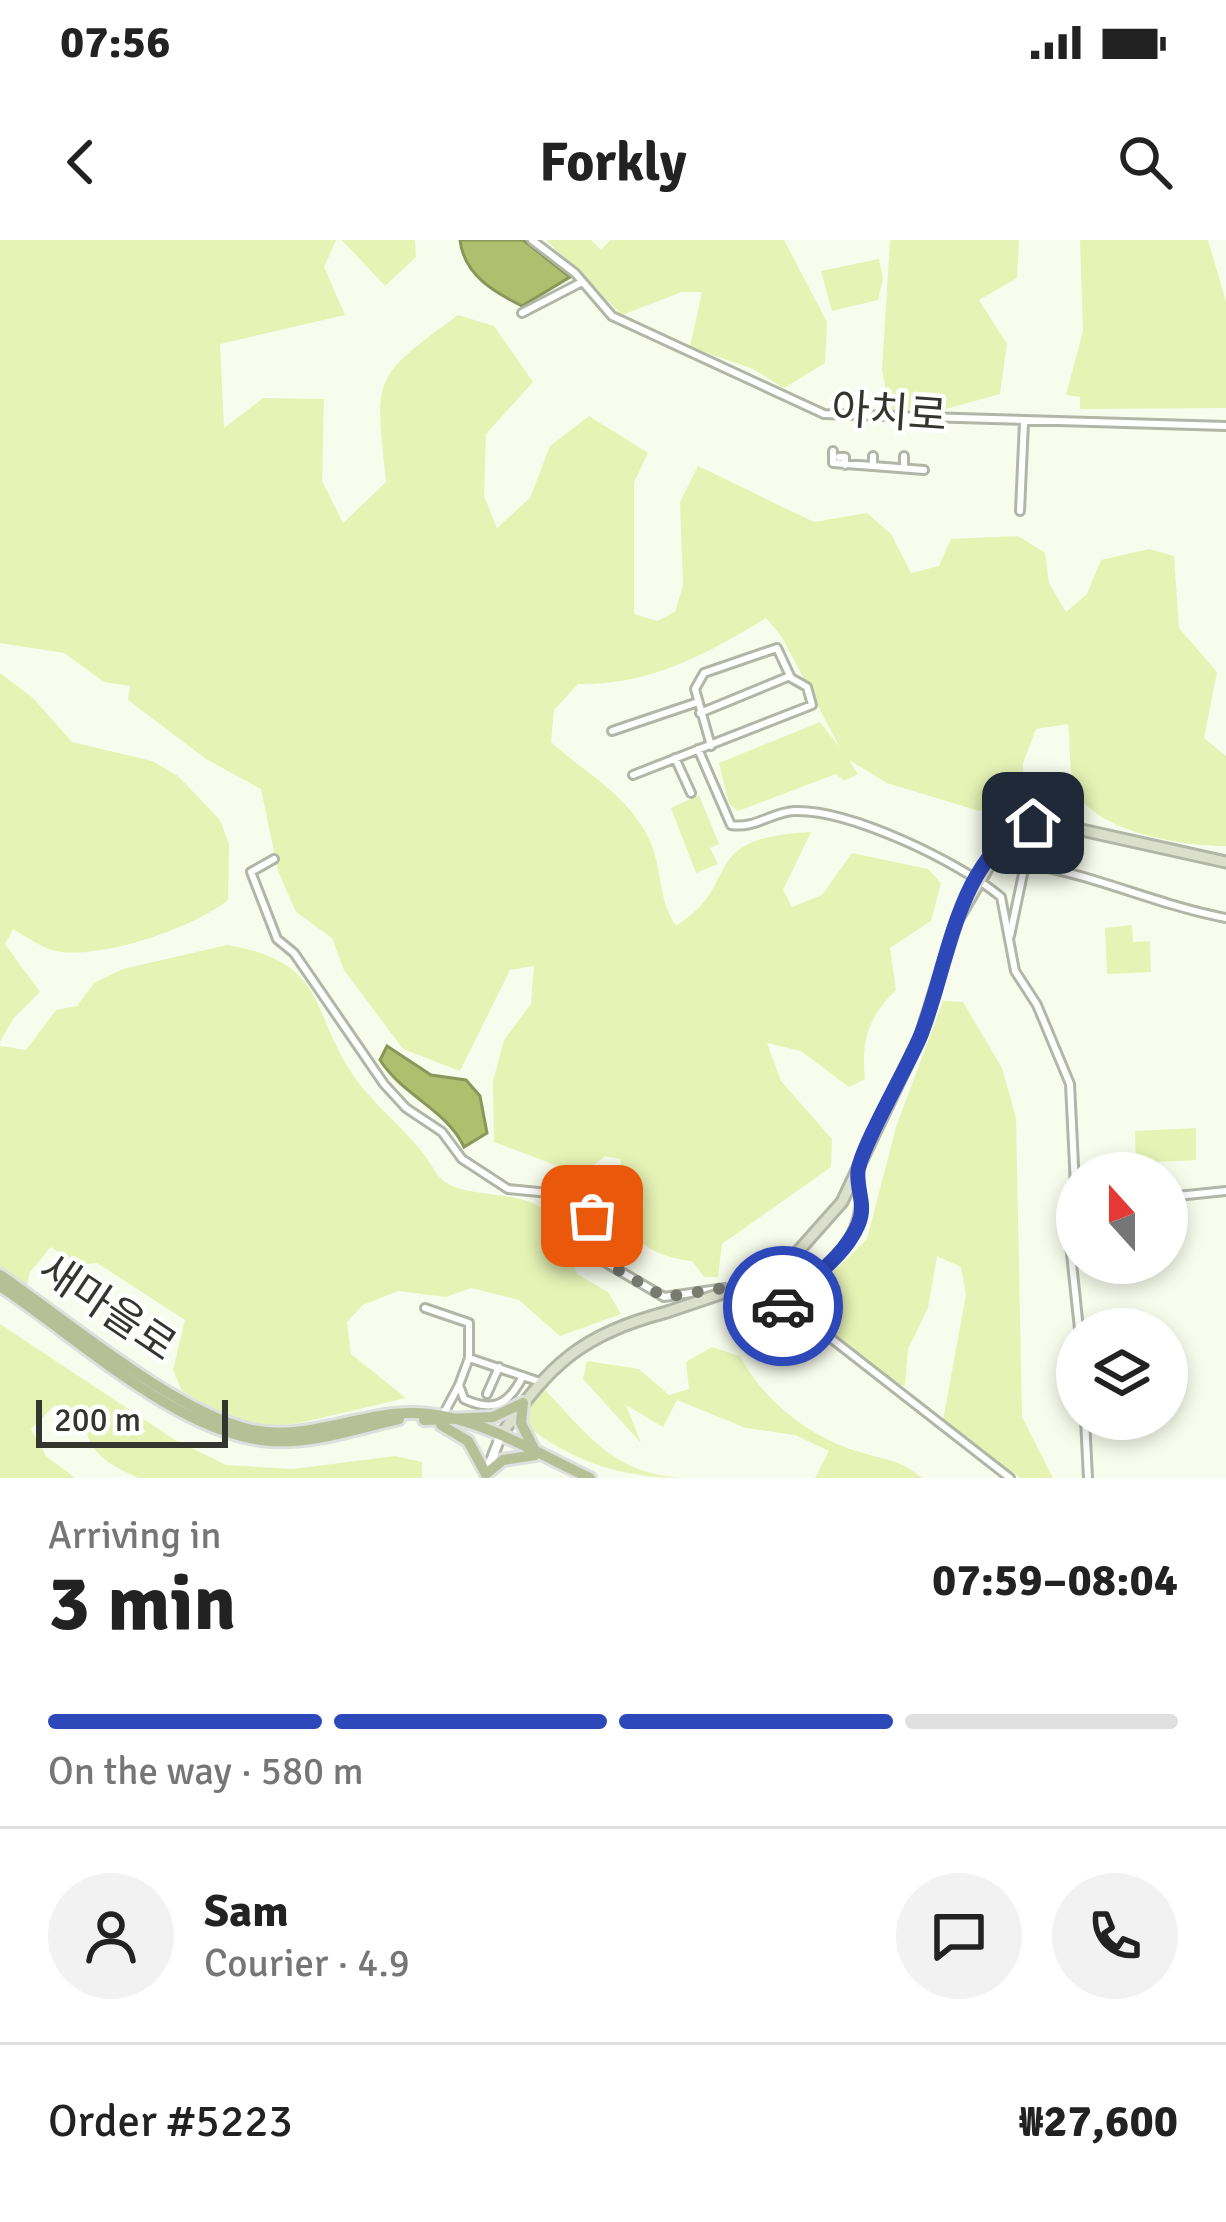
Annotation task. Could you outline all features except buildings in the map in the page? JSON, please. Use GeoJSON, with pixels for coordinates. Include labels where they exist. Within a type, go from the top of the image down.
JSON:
{"type":"FeatureCollection","features":[{"type":"Feature","properties":{"kind":"main road"},"geometry":{"type":"LineString","coordinates":[[501,1435],[540,1382],[578,1344],[613,1326],[744,1286],[786,1265],[826,1226],[858,1171],[921,1035],[957,920],[1004,840],[1033,823],[1059,823],[1226,862]]}},
{"type":"Feature","properties":{"kind":"main road","name":"새마을로"},"geometry":{"type":"LineString","coordinates":[[0,1275],[221,1420],[286,1433],[379,1415],[443,1419],[501,1435],[590,1478]]}},
{"type":"Feature","properties":{"kind":"main road","name":"새마을로"},"geometry":{"type":"LineString","coordinates":[[0,1286],[187,1415],[238,1436],[274,1442],[400,1419],[443,1419]]}},
{"type":"Feature","properties":{"kind":"main road"},"geometry":{"type":"LineString","coordinates":[[443,1419],[494,1418],[523,1403]]}},
{"type":"Feature","properties":{"kind":"main road"},"geometry":{"type":"LineString","coordinates":[[443,1419],[468,1441],[486,1476],[503,1460],[539,1455],[520,1423],[523,1403]]}},
{"type":"Feature","properties":{"kind":"street","name":"아치로"},"geometry":{"type":"LineString","coordinates":[[532,240],[582,281],[612,316],[824,415],[1226,426]]}},
{"type":"Feature","properties":{"kind":"street"},"geometry":{"type":"LineString","coordinates":[[522,314],[582,281]]}},
{"type":"Feature","properties":{"kind":"street"},"geometry":{"type":"LineString","coordinates":[[1020,511],[1024,422]]}},
{"type":"Feature","properties":{"kind":"street"},"geometry":{"type":"LineString","coordinates":[[836,454],[833,463],[857,461],[924,470]]}},
{"type":"Feature","properties":{"kind":"street"},"geometry":{"type":"LineString","coordinates":[[873,456],[873,466]]}},
{"type":"Feature","properties":{"kind":"street"},"geometry":{"type":"LineString","coordinates":[[904,456],[904,468]]}},
{"type":"Feature","properties":{"kind":"street"},"geometry":{"type":"LineString","coordinates":[[889,457],[889,467]]}},
{"type":"Feature","properties":{"kind":"street"},"geometry":{"type":"LineString","coordinates":[[633,776],[675,758],[711,746],[812,705],[807,687],[790,676],[772,647],[704,673],[695,689],[711,746]]}},
{"type":"Feature","properties":{"kind":"street"},"geometry":{"type":"LineString","coordinates":[[700,712],[790,676]]}},
{"type":"Feature","properties":{"kind":"street"},"geometry":{"type":"LineString","coordinates":[[612,730],[698,702]]}},
{"type":"Feature","properties":{"kind":"street"},"geometry":{"type":"LineString","coordinates":[[698,749],[731,825],[745,827],[791,811],[826,814],[929,850],[979,878],[1001,897],[1015,971],[1037,1006],[1070,1084],[1073,1152]]}},
{"type":"Feature","properties":{"kind":"street"},"geometry":{"type":"LineString","coordinates":[[675,758],[691,794]]}},
{"type":"Feature","properties":{"kind":"street"},"geometry":{"type":"LineString","coordinates":[[1010,940],[1033,823]]}},
{"type":"Feature","properties":{"kind":"street"},"geometry":{"type":"LineString","coordinates":[[274,859],[251,872],[277,939],[294,953],[384,1084],[406,1108],[442,1132],[462,1159],[508,1189],[559,1194],[580,1203],[592,1216],[603,1261],[664,1297],[731,1287],[828,1336],[1010,1478]]}},
{"type":"Feature","properties":{"kind":"street"},"geometry":{"type":"LineString","coordinates":[[1027,864],[1226,918]]}},
{"type":"Feature","properties":{"kind":"street"},"geometry":{"type":"LineString","coordinates":[[778,1311],[839,1253],[858,1226],[864,1201],[858,1171]]}},
{"type":"Feature","properties":{"kind":"street"},"geometry":{"type":"LineString","coordinates":[[1188,1195],[1226,1191]]}},
{"type":"Feature","properties":{"kind":"street"},"geometry":{"type":"LineString","coordinates":[[425,1308],[470,1322],[469,1358],[443,1419]]}},
{"type":"Feature","properties":{"kind":"street"},"geometry":{"type":"LineString","coordinates":[[469,1358],[540,1382]]}},
{"type":"Feature","properties":{"kind":"street"},"geometry":{"type":"LineString","coordinates":[[487,1394],[499,1367]]}},
{"type":"Feature","properties":{"kind":"street"},"geometry":{"type":"LineString","coordinates":[[459,1385],[464,1399],[498,1406],[512,1399],[524,1376]]}},
{"type":"Feature","properties":{"kind":"street"},"geometry":{"type":"LineString","coordinates":[[486,1476],[501,1435]]}},
{"type":"Feature","properties":{"kind":"street"},"geometry":{"type":"LineString","coordinates":[[1086,1440],[1088,1478]]}},
{"type":"Feature","properties":{"kind":"shaded area"},"geometry":{"type":"Polygon","coordinates":[[[0,240],[336,240],[324,267],[345,315],[220,344],[224,428],[263,398],[324,399],[322,481],[343,523],[386,482],[381,399],[394,368],[458,315],[494,326],[533,382],[486,434],[484,496],[497,528],[530,498],[550,446],[589,416],[648,453],[634,482],[634,614],[657,621],[675,612],[683,585],[680,502],[698,466],[814,522],[867,513],[891,534],[911,573],[939,566],[951,539],[1018,536],[1045,553],[1049,583],[1066,612],[1087,594],[1101,560],[1149,549],[1174,556],[1179,628],[1217,672],[1204,738],[1226,756],[1226,846],[1144,834],[1086,805],[1073,784],[1068,724],[1036,729],[1023,763],[1024,788],[979,811],[887,783],[849,760],[858,774],[844,781],[836,774],[738,811],[729,804],[719,763],[820,722],[840,748],[782,637],[766,618],[677,665],[630,679],[578,684],[554,710],[551,742],[616,795],[638,820],[652,846],[676,926],[710,894],[735,853],[774,836],[811,832],[783,890],[792,907],[822,895],[852,853],[928,869],[941,883],[931,921],[890,948],[896,990],[868,1030],[865,1079],[849,1087],[801,1051],[767,1043],[781,1081],[832,1139],[831,1167],[722,1244],[718,1277],[704,1277],[692,1261],[649,1248],[615,1217],[621,1159],[605,1156],[582,1175],[494,1142],[493,1081],[504,1040],[531,1004],[534,966],[510,970],[460,1071],[403,1049],[344,970],[332,938],[296,912],[278,871],[261,789],[206,759],[128,700],[130,686],[104,682],[64,653],[0,643],[0,240]]]}},
{"type":"Feature","properties":{"kind":"shaded area"},"geometry":{"type":"Polygon","coordinates":[[[342,240],[415,240],[416,257],[385,286],[342,240]]]}},
{"type":"Feature","properties":{"kind":"shaded area"},"geometry":{"type":"Polygon","coordinates":[[[460,240],[523,240],[570,277],[522,306],[474,273],[460,240]]]}},
{"type":"Feature","properties":{"kind":"shaded area"},"geometry":{"type":"Polygon","coordinates":[[[546,240],[591,240],[601,250],[610,240],[784,240],[827,322],[825,363],[784,388],[753,369],[690,347],[702,292],[682,292],[622,315],[546,240]]]}},
{"type":"Feature","properties":{"kind":"shaded area"},"geometry":{"type":"Polygon","coordinates":[[[890,240],[1019,240],[1017,278],[979,300],[1007,344],[1000,394],[931,413],[890,414],[882,370],[890,240]]]}},
{"type":"Feature","properties":{"kind":"shaded area"},"geometry":{"type":"Polygon","coordinates":[[[1080,240],[1208,240],[1226,302],[1226,408],[1080,409],[1080,397],[1066,395],[1083,331],[1080,240]]]}},
{"type":"Feature","properties":{"kind":"shaded area"},"geometry":{"type":"Polygon","coordinates":[[[879,259],[883,278],[878,300],[832,311],[821,271],[879,259]]]}},
{"type":"Feature","properties":{"kind":"shaded area"},"geometry":{"type":"Polygon","coordinates":[[[0,673],[33,698],[72,742],[152,761],[178,776],[220,820],[229,844],[228,900],[170,931],[75,953],[39,945],[13,929],[5,944],[40,992],[13,1019],[0,1042],[0,673]]]}},
{"type":"Feature","properties":{"kind":"shaded area"},"geometry":{"type":"Polygon","coordinates":[[[699,795],[719,844],[710,848],[718,864],[696,873],[671,808],[699,795]]]}},
{"type":"Feature","properties":{"kind":"shaded area"},"geometry":{"type":"Polygon","coordinates":[[[1132,925],[1133,942],[1150,941],[1151,972],[1107,974],[1105,928],[1132,925]]]}},
{"type":"Feature","properties":{"kind":"shaded area"},"geometry":{"type":"Polygon","coordinates":[[[227,945],[261,953],[301,978],[358,1082],[435,1171],[460,1189],[516,1198],[550,1214],[564,1235],[577,1274],[608,1292],[621,1314],[560,1336],[519,1300],[471,1288],[446,1297],[398,1291],[363,1305],[347,1322],[351,1354],[406,1398],[267,1427],[231,1421],[182,1391],[173,1370],[185,1320],[97,1263],[78,1265],[51,1247],[30,1272],[26,1289],[0,1272],[0,1046],[26,1050],[56,1010],[77,1006],[94,983],[123,969],[227,945]]]}},
{"type":"Feature","properties":{"kind":"shaded area"},"geometry":{"type":"Polygon","coordinates":[[[943,1001],[963,1002],[1002,1068],[1016,1118],[1022,1417],[1053,1478],[1020,1478],[943,1420],[966,1295],[961,1267],[937,1256],[928,1308],[908,1349],[905,1385],[899,1386],[829,1334],[809,1295],[867,1239],[896,1127],[943,1001]]]}},
{"type":"Feature","properties":{"kind":"shaded area"},"geometry":{"type":"Polygon","coordinates":[[[387,1046],[431,1075],[466,1080],[480,1096],[487,1133],[464,1147],[447,1123],[380,1060],[387,1046]]]}},
{"type":"Feature","properties":{"kind":"shaded area"},"geometry":{"type":"Polygon","coordinates":[[[1196,1128],[1196,1160],[1188,1160],[1188,1152],[1136,1152],[1135,1131],[1196,1128]]]}},
{"type":"Feature","properties":{"kind":"shaded area"},"geometry":{"type":"Polygon","coordinates":[[[0,1324],[175,1440],[226,1465],[293,1469],[395,1456],[422,1462],[422,1478],[139,1478],[100,1455],[83,1415],[55,1405],[31,1429],[46,1456],[75,1478],[0,1478],[0,1324]]]}},
{"type":"Feature","properties":{"kind":"shaded area"},"geometry":{"type":"Polygon","coordinates":[[[712,1347],[740,1356],[776,1404],[808,1429],[844,1447],[901,1464],[922,1478],[815,1478],[829,1451],[795,1435],[746,1428],[677,1400],[663,1427],[626,1405],[641,1443],[583,1379],[587,1361],[639,1369],[669,1395],[689,1389],[686,1362],[712,1347]]]}},
{"type":"Feature","properties":{"kind":"shaded area"},"geometry":{"type":"Polygon","coordinates":[[[545,1390],[590,1437],[621,1461],[683,1478],[614,1470],[553,1444],[515,1416],[526,1399],[545,1390]]]}},
{"type":"Feature","properties":{"kind":"way so far"},"geometry":{"type":"LineString","coordinates":[[592,1216],[603,1261],[664,1297],[731,1287],[778,1311],[783,1306]]}},
{"type":"Feature","properties":{"kind":"route"},"geometry":{"type":"LineString","coordinates":[[783,1306],[839,1253],[858,1226],[864,1201],[858,1171],[921,1035],[957,920],[1004,840],[1033,823]]}}]}
